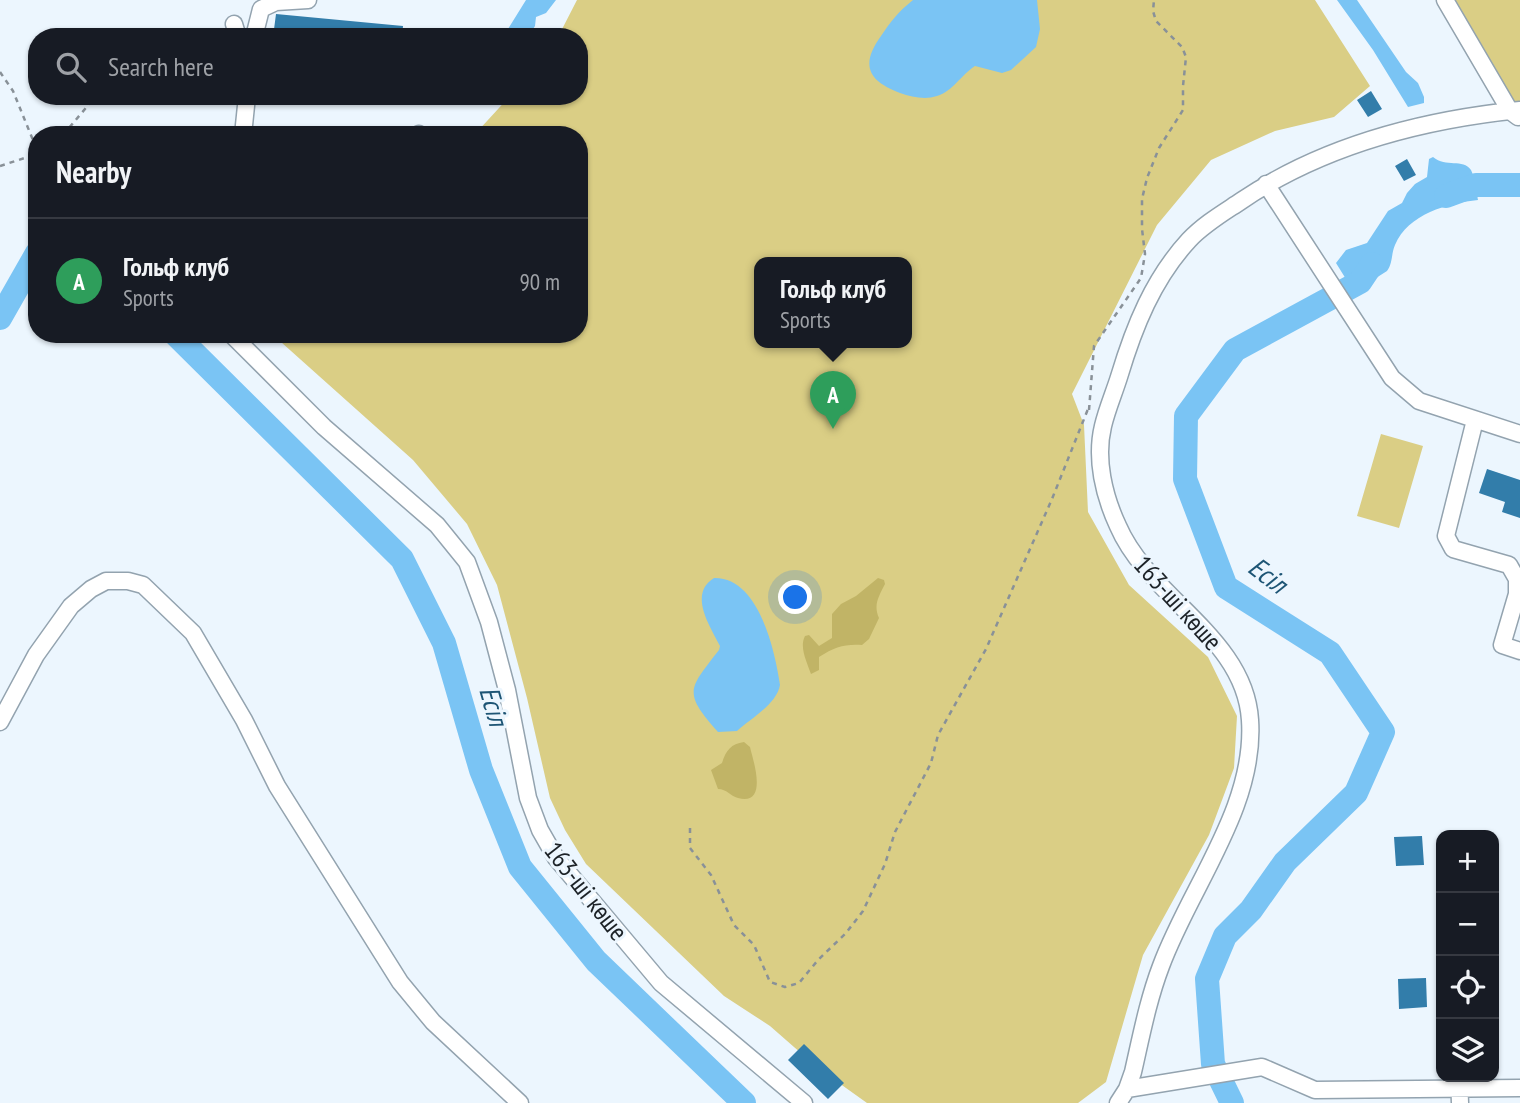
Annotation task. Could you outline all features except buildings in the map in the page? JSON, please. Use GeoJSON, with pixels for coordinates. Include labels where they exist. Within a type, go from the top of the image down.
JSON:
{"type":"FeatureCollection","features":[{"type":"Feature","properties":{"kind":"street"},"geometry":{"type":"LineString","coordinates":[[256,28],[261,9],[276,2],[308,0]]}},
{"type":"Feature","properties":{"kind":"street"},"geometry":{"type":"LineString","coordinates":[[1445,0],[1517,113]]}},
{"type":"Feature","properties":{"kind":"street"},"geometry":{"type":"LineString","coordinates":[[244,126],[246,105]]}},
{"type":"Feature","properties":{"kind":"street","name":"163-ші көше"},"geometry":{"type":"LineString","coordinates":[[1118,1103],[1127,1089],[1161,966],[1247,775],[1251,743],[1250,716],[1243,689],[1230,662],[1216,643],[1133,557],[1118,529],[1105,495],[1101,463],[1102,429],[1133,330],[1152,291],[1189,241],[1213,219],[1266,184],[1320,158],[1367,140],[1421,125],[1517,113]]}},
{"type":"Feature","properties":{"kind":"street"},"geometry":{"type":"LineString","coordinates":[[1266,184],[1392,378],[1419,401],[1520,435]]}},
{"type":"Feature","properties":{"kind":"street","name":"163-ші көше"},"geometry":{"type":"LineString","coordinates":[[239,343],[324,427],[437,525],[467,562],[489,622],[507,690],[528,798],[540,830],[556,858],[661,983],[804,1103]]}},
{"type":"Feature","properties":{"kind":"street"},"geometry":{"type":"LineString","coordinates":[[1475,420],[1446,536],[1453,548],[1509,565],[1517,579],[1517,594],[1502,645],[1520,651]]}},
{"type":"Feature","properties":{"kind":"street"},"geometry":{"type":"LineString","coordinates":[[0,722],[36,655],[71,606],[91,589],[106,581],[128,581],[143,585],[193,633],[244,720],[277,786],[400,982],[433,1022],[520,1103]]}},
{"type":"Feature","properties":{"kind":"street"},"geometry":{"type":"LineString","coordinates":[[1127,1089],[1262,1067],[1315,1090],[1520,1088]]}},
{"type":"Feature","properties":{"kind":"path"},"geometry":{"type":"LineString","coordinates":[[690,828],[690,848],[711,875],[734,925],[754,945],[770,982],[785,987],[799,984],[863,911],[886,864],[895,832],[931,764],[938,735],[986,649],[1052,499],[1088,409],[1094,346],[1141,278],[1146,254],[1142,229],[1142,199],[1147,178],[1160,148],[1183,110],[1186,57],[1182,47],[1156,21],[1154,0]]}},
{"type":"Feature","properties":{"kind":"path"},"geometry":{"type":"LineString","coordinates":[[0,72],[13,91],[28,129]]}},
{"type":"Feature","properties":{"kind":"path"},"geometry":{"type":"LineString","coordinates":[[71,126],[88,105]]}},
{"type":"Feature","properties":{"kind":"path"},"geometry":{"type":"LineString","coordinates":[[0,166],[28,155]]}},
{"type":"Feature","properties":{"kind":"path"},"geometry":{"type":"LineString","coordinates":[[1088,409],[1097,415],[1102,429]]}},
{"type":"Feature","properties":{"kind":"shaded area"},"geometry":{"type":"Polygon","coordinates":[[[577,0],[1315,0],[1370,86],[1334,117],[1275,131],[1211,160],[1157,225],[1072,394],[1084,425],[1088,512],[1129,585],[1208,657],[1237,716],[1234,768],[1209,835],[1143,955],[1106,1082],[1078,1103],[867,1103],[818,1068],[770,1026],[724,996],[586,864],[565,830],[550,798],[497,585],[467,524],[413,460],[282,343],[588,343],[588,126],[482,126],[502,105],[588,105],[588,28],[563,28],[577,0]]]}},
{"type":"Feature","properties":{"kind":"shaded area"},"geometry":{"type":"Polygon","coordinates":[[[1445,0],[1520,0],[1520,109],[1510,111],[1445,0]]]}},
{"type":"Feature","properties":{"kind":"shaded area"},"geometry":{"type":"Polygon","coordinates":[[[1381,434],[1423,446],[1399,528],[1357,516],[1381,434]]]}},
{"type":"Feature","properties":{"kind":"shaded area"},"geometry":{"type":"Polygon","coordinates":[[[878,578],[884,580],[885,584],[877,605],[879,618],[869,639],[862,645],[840,647],[819,657],[819,670],[811,674],[803,650],[805,636],[809,635],[819,646],[832,638],[832,614],[841,604],[878,578]]]}},
{"type":"Feature","properties":{"kind":"shaded area"},"geometry":{"type":"Polygon","coordinates":[[[744,742],[750,747],[757,780],[756,789],[748,799],[738,798],[718,789],[711,770],[722,763],[730,748],[744,742]]]}},
{"type":"Feature","properties":{"kind":"water"},"geometry":{"type":"Polygon","coordinates":[[[526,0],[556,0],[546,13],[536,17],[534,28],[509,28],[526,0]]]}},
{"type":"Feature","properties":{"kind":"water"},"geometry":{"type":"Polygon","coordinates":[[[913,0],[1037,0],[1040,29],[1036,47],[1011,70],[1002,73],[975,66],[948,90],[937,96],[918,98],[900,93],[874,77],[869,64],[874,46],[899,13],[913,0]]]}},
{"type":"Feature","properties":{"kind":"water"},"geometry":{"type":"Polygon","coordinates":[[[1337,0],[1357,0],[1406,72],[1418,83],[1424,103],[1408,107],[1373,50],[1337,0]]]}},
{"type":"Feature","properties":{"kind":"water"},"geometry":{"type":"Polygon","coordinates":[[[1433,157],[1443,162],[1468,166],[1474,177],[1478,200],[1442,207],[1409,225],[1395,245],[1387,271],[1354,292],[1336,263],[1346,250],[1367,243],[1388,211],[1402,203],[1415,184],[1427,177],[1429,159],[1433,157]]]}},
{"type":"Feature","properties":{"kind":"water"},"geometry":{"type":"Polygon","coordinates":[[[714,578],[730,581],[743,590],[753,602],[769,636],[780,685],[769,705],[737,731],[718,732],[695,699],[696,683],[720,646],[707,620],[702,601],[706,585],[714,578]]]}},
{"type":"Feature","properties":{"kind":"waterway","name":"Есіл"},"geometry":{"type":"LineString","coordinates":[[1446,196],[1476,185],[1520,185]]}},
{"type":"Feature","properties":{"kind":"waterway","name":"Есіл"},"geometry":{"type":"LineString","coordinates":[[1232,1103],[1213,1064],[1207,979],[1225,936],[1251,910],[1285,862],[1356,793],[1383,732],[1330,653],[1226,587],[1185,479],[1186,416],[1235,350],[1360,282],[1372,264]]}},
{"type":"Feature","properties":{"kind":"waterway","name":"Есіл"},"geometry":{"type":"LineString","coordinates":[[0,318],[28,269]]}},
{"type":"Feature","properties":{"kind":"waterway","name":"Есіл"},"geometry":{"type":"LineString","coordinates":[[184,343],[402,559],[444,643],[481,770],[520,867],[596,961],[744,1103]]}},
{"type":"Feature","properties":{"kind":"place","name":"Гольф клуб"},"geometry":{"type":"Point","coordinates":[833,429]}}]}
